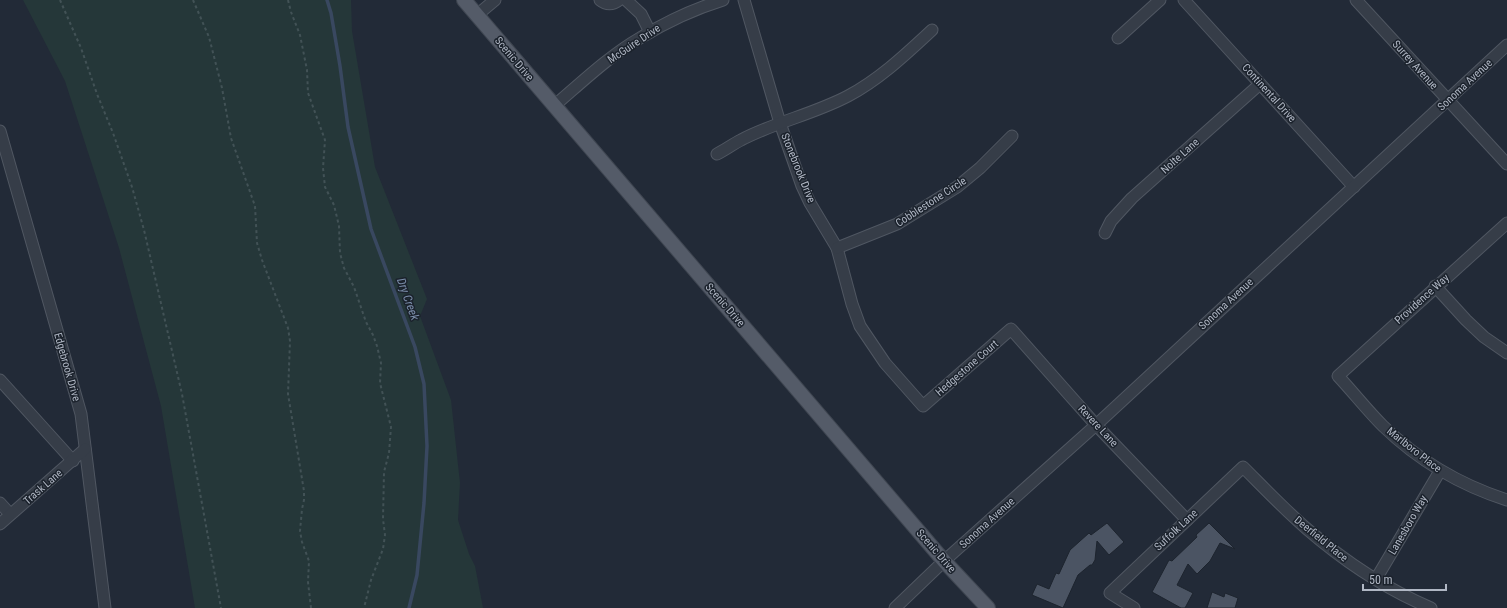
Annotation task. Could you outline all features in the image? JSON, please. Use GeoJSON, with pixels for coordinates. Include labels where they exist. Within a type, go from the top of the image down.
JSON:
{"type":"FeatureCollection","features":[{"type":"Feature","properties":{"kind":"main road","name":"Scenic Drive"},"geometry":{"type":"LineString","coordinates":[[464,0],[944,561],[988,608]]}},
{"type":"Feature","properties":{"kind":"street"},"geometry":{"type":"LineString","coordinates":[[477,15],[495,0]]}},
{"type":"Feature","properties":{"kind":"street"},"geometry":{"type":"LineString","coordinates":[[600,0],[608,4],[613,4],[619,0]]}},
{"type":"Feature","properties":{"kind":"street"},"geometry":{"type":"LineString","coordinates":[[626,0],[641,14],[650,32]]}},
{"type":"Feature","properties":{"kind":"street","name":"McGuire Drive"},"geometry":{"type":"LineString","coordinates":[[554,106],[615,55],[650,32],[680,16],[723,0]]}},
{"type":"Feature","properties":{"kind":"street","name":"Stonebrook Drive"},"geometry":{"type":"LineString","coordinates":[[744,0],[780,123],[802,186],[810,203],[837,248],[852,304],[860,326],[885,363],[923,406]]}},
{"type":"Feature","properties":{"kind":"street"},"geometry":{"type":"LineString","coordinates":[[1118,38],[1160,0]]}},
{"type":"Feature","properties":{"kind":"street","name":"Continental Drive"},"geometry":{"type":"LineString","coordinates":[[1184,0],[1354,186]]}},
{"type":"Feature","properties":{"kind":"street","name":"Surrey Avenue"},"geometry":{"type":"LineString","coordinates":[[1361,2],[1507,164]]}},
{"type":"Feature","properties":{"kind":"street"},"geometry":{"type":"LineString","coordinates":[[717,154],[740,140],[780,123],[822,108],[849,95],[875,79],[932,30]]}},
{"type":"Feature","properties":{"kind":"street","name":"Sonoma Avenue"},"geometry":{"type":"LineString","coordinates":[[895,608],[944,561],[1096,425],[1507,45]]}},
{"type":"Feature","properties":{"kind":"street","name":"Nolte Lane"},"geometry":{"type":"LineString","coordinates":[[1105,233],[1111,221],[1132,198],[1260,84]]}},
{"type":"Feature","properties":{"kind":"street","name":"Edgebrook Drive"},"geometry":{"type":"LineString","coordinates":[[0,131],[3,154],[81,414],[106,608]]}},
{"type":"Feature","properties":{"kind":"street","name":"Cobblestone Circle"},"geometry":{"type":"LineString","coordinates":[[837,248],[897,224],[957,187],[980,168],[1012,136]]}},
{"type":"Feature","properties":{"kind":"street","name":"Providence Way"},"geometry":{"type":"LineString","coordinates":[[1338,376],[1435,286],[1507,223]]}},
{"type":"Feature","properties":{"kind":"street"},"geometry":{"type":"LineString","coordinates":[[1435,286],[1466,320],[1507,353]]}},
{"type":"Feature","properties":{"kind":"street","name":"Revere Lane"},"geometry":{"type":"LineString","coordinates":[[1011,329],[1096,425],[1187,520]]}},
{"type":"Feature","properties":{"kind":"street","name":"Hedgestone Court"},"geometry":{"type":"LineString","coordinates":[[923,406],[1011,329]]}},
{"type":"Feature","properties":{"kind":"street","name":"Marlboro Place"},"geometry":{"type":"LineString","coordinates":[[1338,376],[1382,425],[1406,446],[1440,471],[1470,486],[1507,500]]}},
{"type":"Feature","properties":{"kind":"street"},"geometry":{"type":"LineString","coordinates":[[0,380],[73,461]]}},
{"type":"Feature","properties":{"kind":"street","name":"Trask Lane"},"geometry":{"type":"LineString","coordinates":[[0,524],[85,450]]}},
{"type":"Feature","properties":{"kind":"street","name":"Suffolk Lane"},"geometry":{"type":"LineString","coordinates":[[1134,608],[1110,593],[1243,467]]}},
{"type":"Feature","properties":{"kind":"street","name":"Deerfield Place"},"geometry":{"type":"LineString","coordinates":[[1243,467],[1331,550],[1360,570],[1431,608]]}},
{"type":"Feature","properties":{"kind":"street","name":"Lanesboro Way"},"geometry":{"type":"LineString","coordinates":[[1376,579],[1440,471]]}},
{"type":"Feature","properties":{"kind":"street"},"geometry":{"type":"LineString","coordinates":[[0,503],[10,514]]}},
{"type":"Feature","properties":{"kind":"path"},"geometry":{"type":"LineString","coordinates":[[60,0],[81,48],[97,94],[113,133],[132,187],[144,230],[182,394],[220,608]]}},
{"type":"Feature","properties":{"kind":"path"},"geometry":{"type":"LineString","coordinates":[[193,0],[209,37],[222,88],[231,138],[255,206],[257,243],[288,328],[290,342],[288,394],[304,491],[300,531],[302,542],[309,561],[308,582],[311,608]]}},
{"type":"Feature","properties":{"kind":"path"},"geometry":{"type":"LineString","coordinates":[[288,0],[300,35],[307,70],[308,93],[325,140],[323,168],[325,188],[334,205],[339,226],[340,253],[344,268],[354,288],[366,322],[377,346],[381,363],[380,383],[391,427],[389,452],[384,472],[383,519],[385,535],[383,549],[371,580],[364,608]]}},
{"type":"Feature","properties":{"kind":"shaded area"},"geometry":{"type":"Polygon","coordinates":[[[23,0],[351,0],[352,31],[375,167],[427,299],[420,316],[451,400],[460,483],[458,520],[469,554],[475,566],[483,608],[195,608],[161,406],[119,248],[65,81],[23,0]]]}},
{"type":"Feature","properties":{"kind":"building"},"geometry":{"type":"Polygon","coordinates":[[[1107,523],[1124,542],[1109,555],[1097,541],[1095,560],[1092,565],[1078,575],[1063,608],[1032,595],[1037,584],[1049,589],[1056,573],[1059,574],[1070,550],[1089,533],[1091,535],[1107,523]]]}},
{"type":"Feature","properties":{"kind":"building"},"geometry":{"type":"Polygon","coordinates":[[[1209,523],[1235,549],[1220,543],[1210,561],[1197,574],[1188,564],[1177,585],[1193,593],[1185,608],[1181,608],[1152,592],[1169,560],[1172,561],[1209,523]]]}},
{"type":"Feature","properties":{"kind":"building"},"geometry":{"type":"Polygon","coordinates":[[[1212,592],[1224,597],[1225,593],[1238,598],[1235,608],[1207,608],[1212,592]]]}},
{"type":"Feature","properties":{"kind":"waterway","name":"Dry Creek"},"geometry":{"type":"LineString","coordinates":[[327,0],[331,13],[340,66],[348,127],[371,229],[415,347],[424,384],[427,446],[424,503],[417,575],[409,608]]}}]}
